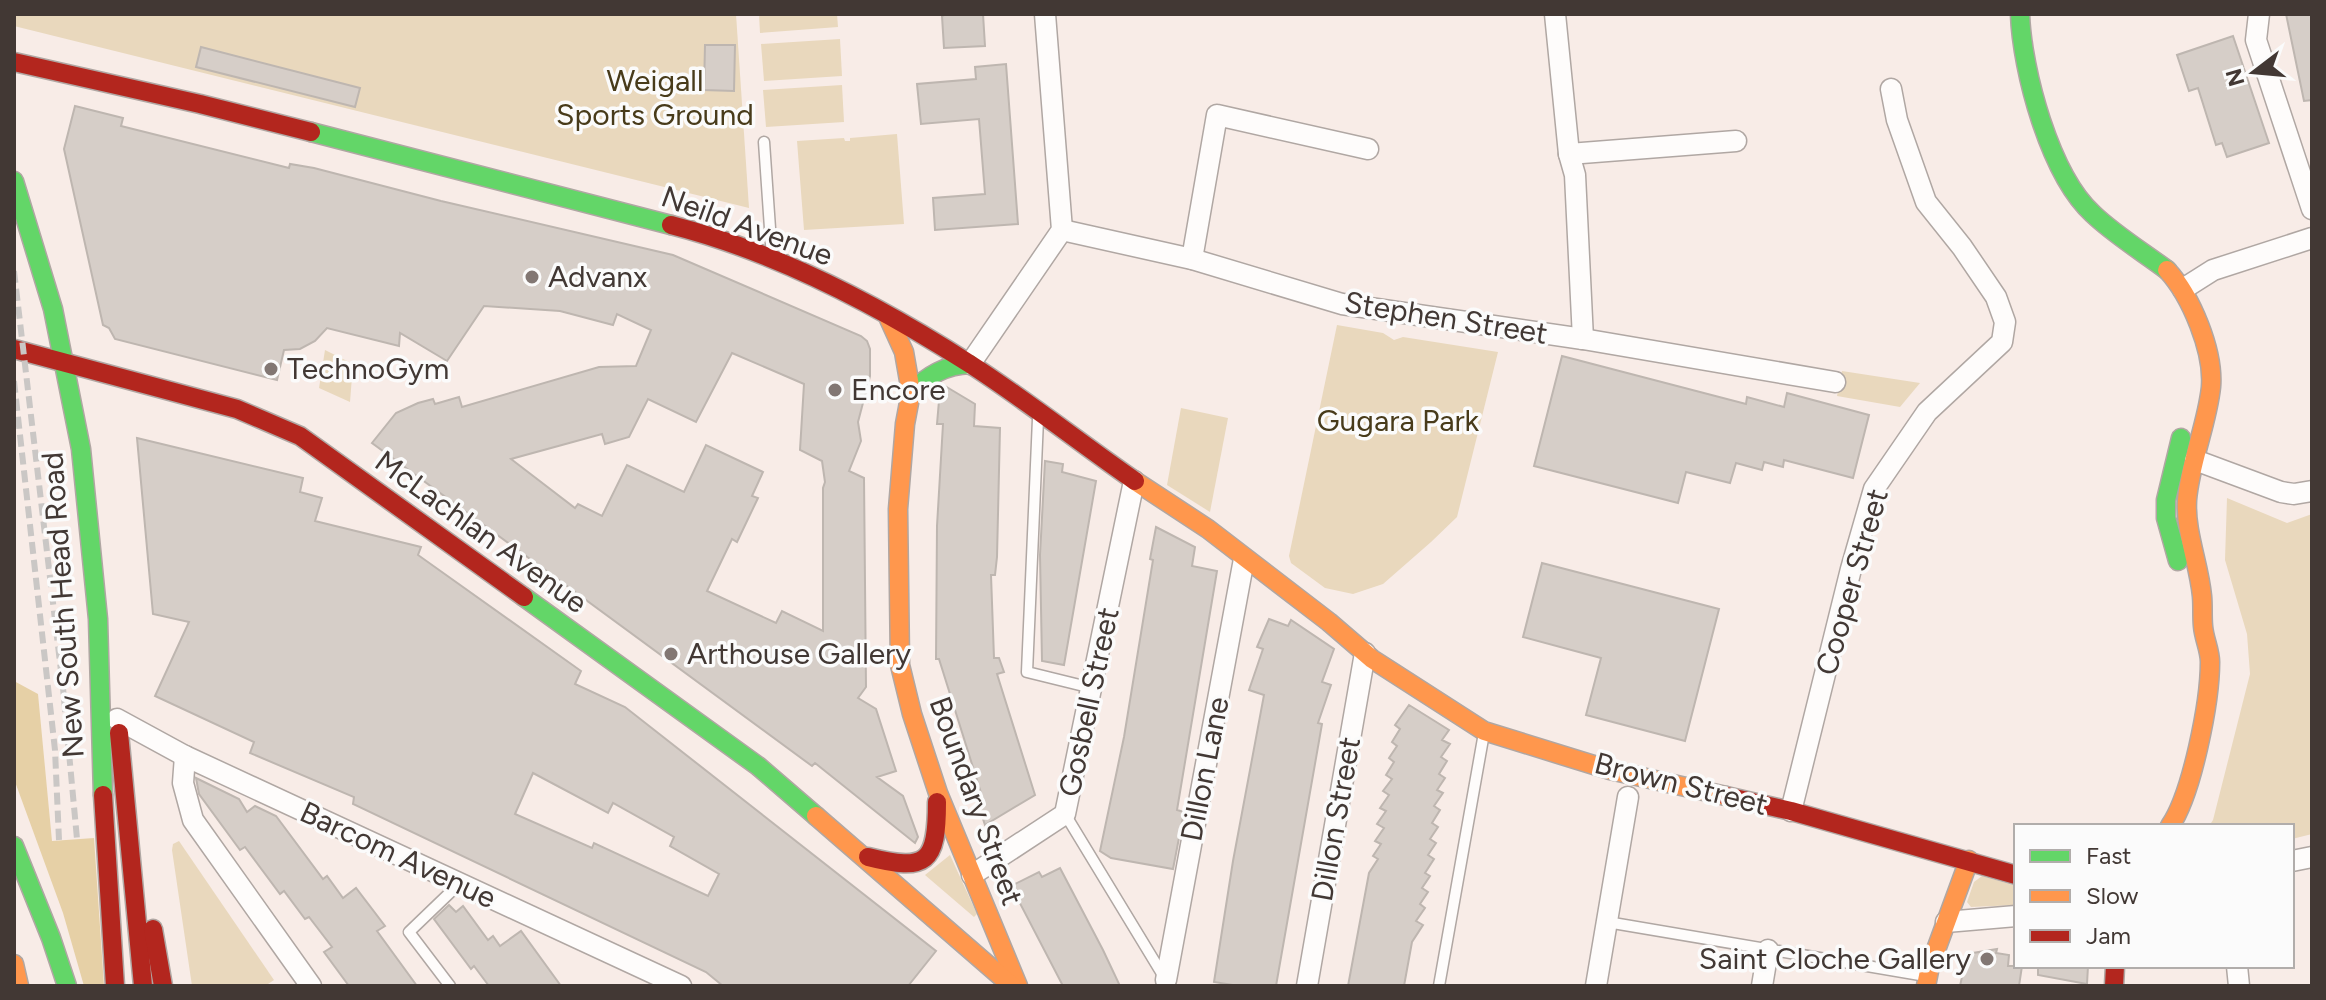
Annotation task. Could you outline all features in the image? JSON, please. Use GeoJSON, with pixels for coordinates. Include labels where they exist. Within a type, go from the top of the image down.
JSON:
{"type":"FeatureCollection","features":[{"type":"Feature","properties":{"kind":"main road"},"geometry":{"type":"LineString","coordinates":[[2016,18],[2050,149],[2066,183],[2092,214],[2169,271],[2183,289],[2204,340],[2211,385],[2187,500],[2188,523],[2202,596],[2203,629],[2210,658],[2209,688],[2200,738],[2178,814],[2171,824]]}},
{"type":"Feature","properties":{"kind":"main road","name":"Neild Avenue"},"geometry":{"type":"LineString","coordinates":[[14,62],[200,104],[691,230],[772,259],[838,288],[970,364],[1134,481],[1208,529],[1365,653]]}},
{"type":"Feature","properties":{"kind":"main road","name":"New South Head Road"},"geometry":{"type":"LineString","coordinates":[[14,181],[53,309],[83,463],[98,619],[104,831],[115,986]]}},
{"type":"Feature","properties":{"kind":"main road","name":"Boundary Street"},"geometry":{"type":"LineString","coordinates":[[889,319],[904,352],[911,392],[905,424],[898,509],[900,665],[912,714],[938,793],[1015,986]]}},
{"type":"Feature","properties":{"kind":"main road","name":"McLachlan Avenue"},"geometry":{"type":"LineString","coordinates":[[14,349],[237,409],[300,436],[758,766],[1015,986]]}},
{"type":"Feature","properties":{"kind":"main road"},"geometry":{"type":"LineString","coordinates":[[2203,629],[2188,602],[2166,518],[2166,500],[2195,382],[2206,363]]}},
{"type":"Feature","properties":{"kind":"main road"},"geometry":{"type":"LineString","coordinates":[[911,392],[936,370],[954,364],[970,364]]}},
{"type":"Feature","properties":{"kind":"main road"},"geometry":{"type":"LineString","coordinates":[[98,619],[163,986]]}},
{"type":"Feature","properties":{"kind":"main road","name":"Brown Street"},"geometry":{"type":"LineString","coordinates":[[1365,653],[1420,692],[1484,731],[1610,770],[1791,811],[2014,874]]}},
{"type":"Feature","properties":{"kind":"main road"},"geometry":{"type":"LineString","coordinates":[[118,726],[143,986]]}},
{"type":"Feature","properties":{"kind":"main road"},"geometry":{"type":"LineString","coordinates":[[865,857],[909,865],[921,861],[934,846],[938,793]]}},
{"type":"Feature","properties":{"kind":"main road"},"geometry":{"type":"LineString","coordinates":[[14,846],[67,986]]}},
{"type":"Feature","properties":{"kind":"main road"},"geometry":{"type":"LineString","coordinates":[[14,860],[48,986]]}},
{"type":"Feature","properties":{"kind":"main road"},"geometry":{"type":"LineString","coordinates":[[1927,981],[1969,860]]}},
{"type":"Feature","properties":{"kind":"main road"},"geometry":{"type":"LineString","coordinates":[[14,964],[19,986]]}},
{"type":"Feature","properties":{"kind":"street"},"geometry":{"type":"LineString","coordinates":[[970,364],[1062,230],[1045,14]]}},
{"type":"Feature","properties":{"kind":"street"},"geometry":{"type":"LineString","coordinates":[[1555,14],[1569,154],[1575,175],[1583,339]]}},
{"type":"Feature","properties":{"kind":"street"},"geometry":{"type":"LineString","coordinates":[[2259,14],[2256,40],[2312,209]]}},
{"type":"Feature","properties":{"kind":"street","name":"Cooper Street"},"geometry":{"type":"LineString","coordinates":[[1791,811],[1874,489],[1927,412],[2002,342],[2005,322],[1996,297],[1926,202],[1897,120],[1891,89]]}},
{"type":"Feature","properties":{"kind":"street"},"geometry":{"type":"LineString","coordinates":[[1192,259],[1217,115],[1368,149]]}},
{"type":"Feature","properties":{"kind":"street"},"geometry":{"type":"LineString","coordinates":[[1569,154],[1736,141]]}},
{"type":"Feature","properties":{"kind":"street","name":"Stephen Street"},"geometry":{"type":"LineString","coordinates":[[1062,230],[1192,259],[1342,304],[1583,339],[1835,382]]}},
{"type":"Feature","properties":{"kind":"street"},"geometry":{"type":"LineString","coordinates":[[2183,289],[2213,270],[2312,238]]}},
{"type":"Feature","properties":{"kind":"street"},"geometry":{"type":"LineString","coordinates":[[2195,460],[2281,492],[2294,494],[2312,491]]}},
{"type":"Feature","properties":{"kind":"street","name":"Gosbell Street"},"geometry":{"type":"LineString","coordinates":[[972,875],[1065,814],[1134,481]]}},
{"type":"Feature","properties":{"kind":"street","name":"Dillon Lane"},"geometry":{"type":"LineString","coordinates":[[1167,983],[1244,559]]}},
{"type":"Feature","properties":{"kind":"street","name":"Dillon Street"},"geometry":{"type":"LineString","coordinates":[[1307,986],[1365,653]]}},
{"type":"Feature","properties":{"kind":"street","name":"Barcom Avenue"},"geometry":{"type":"LineString","coordinates":[[118,726],[681,986]]}},
{"type":"Feature","properties":{"kind":"street"},"geometry":{"type":"LineString","coordinates":[[185,756],[183,783],[193,820],[311,986]]}},
{"type":"Feature","properties":{"kind":"street"},"geometry":{"type":"LineString","coordinates":[[1596,986],[1628,797]]}},
{"type":"Feature","properties":{"kind":"street"},"geometry":{"type":"LineString","coordinates":[[1946,922],[2014,916]]}},
{"type":"Feature","properties":{"kind":"street"},"geometry":{"type":"LineString","coordinates":[[1762,986],[1768,950]]}},
{"type":"Feature","properties":{"kind":"lane"},"geometry":{"type":"LineString","coordinates":[[764,142],[772,259]]}},
{"type":"Feature","properties":{"kind":"lane"},"geometry":{"type":"LineString","coordinates":[[1039,413],[1027,672],[1092,689]]}},
{"type":"Feature","properties":{"kind":"lane"},"geometry":{"type":"LineString","coordinates":[[1439,986],[1484,731]]}},
{"type":"Feature","properties":{"kind":"lane"},"geometry":{"type":"LineString","coordinates":[[1065,814],[1167,983]]}},
{"type":"Feature","properties":{"kind":"lane"},"geometry":{"type":"LineString","coordinates":[[450,986],[409,932],[460,883]]}},
{"type":"Feature","properties":{"kind":"lane"},"geometry":{"type":"LineString","coordinates":[[1607,922],[1927,981]]}},
{"type":"Feature","properties":{"kind":"green space","name":"Weigall Sports Ground"},"geometry":{"type":"Polygon","coordinates":[[[14,14],[736,14],[749,208],[14,26],[14,14]]]}},
{"type":"Feature","properties":{"kind":"green space"},"geometry":{"type":"Polygon","coordinates":[[[759,14],[837,14],[838,27],[760,33],[759,14]]]}},
{"type":"Feature","properties":{"kind":"green space"},"geometry":{"type":"Polygon","coordinates":[[[840,39],[842,76],[764,81],[761,44],[840,39]]]}},
{"type":"Feature","properties":{"kind":"green space"},"geometry":{"type":"Polygon","coordinates":[[[842,85],[844,122],[766,127],[763,90],[842,85]]]}},
{"type":"Feature","properties":{"kind":"green space"},"geometry":{"type":"Polygon","coordinates":[[[897,134],[904,224],[804,230],[797,141],[844,138],[850,141],[850,138],[897,134]]]}},
{"type":"Feature","properties":{"kind":"green space","name":"Gugara Park"},"geometry":{"type":"Polygon","coordinates":[[[1337,325],[1383,333],[1394,340],[1403,337],[1498,352],[1457,517],[1383,584],[1353,594],[1325,588],[1291,563],[1289,556],[1337,325]]]}},
{"type":"Feature","properties":{"kind":"green space"},"geometry":{"type":"Polygon","coordinates":[[[325,350],[353,364],[350,402],[319,388],[325,350]]]}},
{"type":"Feature","properties":{"kind":"green space"},"geometry":{"type":"Polygon","coordinates":[[[1842,371],[1920,383],[1900,407],[1837,396],[1842,371]]]}},
{"type":"Feature","properties":{"kind":"green space"},"geometry":{"type":"Polygon","coordinates":[[[1181,408],[1228,418],[1210,512],[1167,485],[1181,408]]]}},
{"type":"Feature","properties":{"kind":"green space"},"geometry":{"type":"Polygon","coordinates":[[[2227,498],[2287,523],[2312,514],[2312,834],[2294,838],[2294,824],[2210,824],[2250,674],[2247,634],[2225,560],[2227,498]]]}},
{"type":"Feature","properties":{"kind":"green space"},"geometry":{"type":"Polygon","coordinates":[[[179,841],[274,980],[265,986],[192,986],[172,850],[173,844],[179,841]]]}},
{"type":"Feature","properties":{"kind":"green space"},"geometry":{"type":"Polygon","coordinates":[[[950,855],[977,914],[974,917],[925,875],[950,855]]]}},
{"type":"Feature","properties":{"kind":"green space"},"geometry":{"type":"Polygon","coordinates":[[[1982,876],[2014,885],[2014,905],[1971,907],[1967,902],[1974,882],[1982,876]]]}},
{"type":"Feature","properties":{"kind":"shaded area"},"geometry":{"type":"Polygon","coordinates":[[[14,681],[38,694],[52,841],[94,838],[104,986],[84,986],[63,913],[14,779],[14,681]]]}},
{"type":"Feature","properties":{"kind":"building"},"geometry":{"type":"Polygon","coordinates":[[[983,14],[985,46],[944,48],[942,16],[983,14]]]}},
{"type":"Feature","properties":{"kind":"building"},"geometry":{"type":"Polygon","coordinates":[[[2286,14],[2312,14],[2312,100],[2304,101],[2286,14]]]}},
{"type":"Feature","properties":{"kind":"building"},"geometry":{"type":"Polygon","coordinates":[[[2233,36],[2269,143],[2227,157],[2222,143],[2216,145],[2198,88],[2189,91],[2177,55],[2233,36]]]}},
{"type":"Feature","properties":{"kind":"building"},"geometry":{"type":"Polygon","coordinates":[[[705,45],[735,45],[734,91],[704,90],[705,45]]]}},
{"type":"Feature","properties":{"kind":"building"},"geometry":{"type":"Polygon","coordinates":[[[201,47],[360,88],[355,107],[196,67],[201,47]]]}},
{"type":"Feature","properties":{"kind":"building"},"geometry":{"type":"Polygon","coordinates":[[[1006,64],[1018,224],[935,230],[933,198],[985,194],[979,119],[921,124],[917,84],[976,79],[975,67],[1006,64]]]}},
{"type":"Feature","properties":{"kind":"building"},"geometry":{"type":"Polygon","coordinates":[[[75,106],[123,118],[121,126],[289,168],[290,164],[314,168],[673,255],[861,336],[870,349],[870,376],[858,422],[861,441],[849,471],[864,478],[866,687],[858,698],[876,709],[896,771],[877,777],[903,796],[918,837],[915,843],[815,763],[812,766],[372,443],[396,413],[418,403],[433,399],[435,404],[459,397],[462,407],[599,367],[636,366],[651,330],[617,314],[613,325],[560,311],[484,306],[447,361],[400,333],[399,346],[327,328],[315,341],[300,349],[284,350],[277,380],[115,339],[109,328],[103,325],[64,149],[75,106]],[[732,353],[696,422],[648,399],[629,437],[605,444],[602,434],[511,459],[575,508],[578,504],[602,516],[627,465],[684,492],[706,445],[763,472],[752,496],[758,498],[737,542],[732,539],[707,591],[776,623],[782,611],[823,631],[825,482],[822,461],[800,450],[804,384],[732,353]]]}},
{"type":"Feature","properties":{"kind":"building"},"geometry":{"type":"Polygon","coordinates":[[[1562,356],[1746,404],[1747,397],[1784,407],[1787,393],[1869,415],[1853,478],[1784,460],[1783,467],[1764,462],[1762,470],[1736,463],[1730,483],[1686,472],[1678,503],[1534,466],[1562,356]]]}},
{"type":"Feature","properties":{"kind":"building"},"geometry":{"type":"Polygon","coordinates":[[[945,386],[975,404],[974,426],[1000,428],[997,557],[995,575],[991,575],[994,658],[999,658],[1004,672],[997,674],[1035,795],[985,825],[976,798],[982,796],[939,659],[936,659],[937,526],[943,424],[937,424],[940,389],[945,386]]]}},
{"type":"Feature","properties":{"kind":"building"},"geometry":{"type":"Polygon","coordinates":[[[137,438],[303,478],[300,492],[322,498],[315,521],[421,547],[418,555],[581,671],[575,684],[625,707],[936,951],[908,986],[723,986],[706,972],[353,804],[354,797],[250,753],[254,742],[155,696],[189,622],[153,614],[137,438]],[[533,773],[515,814],[592,848],[594,843],[708,896],[719,874],[670,846],[674,837],[613,803],[608,813],[533,773]]]}},
{"type":"Feature","properties":{"kind":"building"},"geometry":{"type":"Polygon","coordinates":[[[1045,461],[1063,464],[1062,472],[1096,481],[1064,665],[1042,661],[1040,555],[1045,461]]]}},
{"type":"Feature","properties":{"kind":"building"},"geometry":{"type":"Polygon","coordinates":[[[1156,527],[1195,547],[1192,566],[1217,571],[1177,810],[1184,812],[1173,869],[1111,858],[1100,851],[1124,737],[1156,527]]]}},
{"type":"Feature","properties":{"kind":"building"},"geometry":{"type":"Polygon","coordinates":[[[1542,563],[1719,609],[1685,741],[1586,715],[1601,658],[1523,637],[1542,563]]]}},
{"type":"Feature","properties":{"kind":"building"},"geometry":{"type":"Polygon","coordinates":[[[1269,619],[1288,626],[1291,620],[1334,649],[1322,682],[1331,685],[1318,723],[1322,724],[1276,986],[1239,986],[1214,982],[1264,695],[1249,690],[1263,649],[1257,647],[1269,619]]]}},
{"type":"Feature","properties":{"kind":"building"},"geometry":{"type":"Polygon","coordinates":[[[1409,705],[1449,730],[1442,740],[1450,744],[1441,757],[1447,761],[1439,774],[1445,778],[1437,790],[1443,793],[1434,806],[1440,810],[1432,823],[1438,827],[1430,839],[1436,843],[1428,855],[1434,859],[1425,873],[1430,876],[1422,888],[1428,892],[1420,904],[1425,908],[1416,921],[1423,925],[1412,942],[1404,986],[1348,986],[1369,873],[1378,859],[1373,856],[1381,844],[1375,841],[1384,828],[1377,824],[1386,811],[1380,808],[1389,795],[1383,791],[1392,779],[1386,775],[1394,762],[1389,758],[1397,746],[1392,742],[1400,729],[1395,725],[1409,705]]]}},
{"type":"Feature","properties":{"kind":"building"},"geometry":{"type":"Polygon","coordinates":[[[196,778],[239,799],[247,812],[255,806],[276,816],[323,879],[327,876],[343,898],[356,888],[385,926],[377,931],[417,986],[349,986],[324,952],[332,947],[284,891],[280,894],[245,847],[240,850],[199,794],[196,778]]]}},
{"type":"Feature","properties":{"kind":"building"},"geometry":{"type":"Polygon","coordinates":[[[1060,868],[1120,986],[1063,986],[1011,886],[1039,872],[1042,877],[1060,868]]]}},
{"type":"Feature","properties":{"kind":"building"},"geometry":{"type":"Polygon","coordinates":[[[449,905],[456,912],[463,906],[488,940],[493,936],[500,946],[521,931],[561,986],[489,986],[474,966],[471,969],[434,919],[449,905]]]}},
{"type":"Feature","properties":{"kind":"building"},"geometry":{"type":"Polygon","coordinates":[[[1997,949],[1996,953],[2009,955],[2008,966],[2022,968],[2019,986],[1960,986],[1967,954],[1997,949]]]}},
{"type":"Feature","properties":{"kind":"building"},"geometry":{"type":"Polygon","coordinates":[[[2038,968],[2088,968],[2087,984],[2038,975],[2038,968]]]}},
{"type":"Feature","properties":{"kind":"railway"},"geometry":{"type":"LineString","coordinates":[[14,271],[63,688],[77,839]]}},
{"type":"Feature","properties":{"kind":"railway"},"geometry":{"type":"LineString","coordinates":[[14,381],[55,750],[59,840]]}},
{"type":"Feature","properties":{"kind":"traffic: fast"},"geometry":{"type":"LineString","coordinates":[[2020,14],[2033,92],[2041,121],[2064,174],[2093,214],[2167,270]]}},
{"type":"Feature","properties":{"kind":"traffic: fast"},"geometry":{"type":"LineString","coordinates":[[311,132],[671,225]]}},
{"type":"Feature","properties":{"kind":"traffic: fast"},"geometry":{"type":"LineString","coordinates":[[14,181],[53,309],[81,449],[98,619],[103,795]]}},
{"type":"Feature","properties":{"kind":"traffic: fast"},"geometry":{"type":"LineString","coordinates":[[911,392],[938,372],[970,364]]}},
{"type":"Feature","properties":{"kind":"traffic: fast"},"geometry":{"type":"LineString","coordinates":[[2178,561],[2166,518],[2166,500],[2181,438]]}},
{"type":"Feature","properties":{"kind":"traffic: fast"},"geometry":{"type":"LineString","coordinates":[[524,597],[758,766],[816,816]]}},
{"type":"Feature","properties":{"kind":"traffic: fast"},"geometry":{"type":"LineString","coordinates":[[14,846],[67,986]]}},
{"type":"Feature","properties":{"kind":"traffic: slow"},"geometry":{"type":"LineString","coordinates":[[2167,270],[2184,294],[2199,325],[2211,373],[2209,401],[2187,500],[2188,524],[2210,658],[2209,679],[2192,771],[2171,824]]}},
{"type":"Feature","properties":{"kind":"traffic: slow"},"geometry":{"type":"LineString","coordinates":[[889,319],[904,352],[911,392],[905,424],[898,509],[900,665],[912,714],[938,793],[1018,986]]}},
{"type":"Feature","properties":{"kind":"traffic: slow"},"geometry":{"type":"LineString","coordinates":[[1135,481],[1208,529],[1372,659],[1484,731],[1610,770],[1726,796]]}},
{"type":"Feature","properties":{"kind":"traffic: slow"},"geometry":{"type":"LineString","coordinates":[[816,816],[1012,986]]}},
{"type":"Feature","properties":{"kind":"traffic: slow"},"geometry":{"type":"LineString","coordinates":[[1926,986],[1930,966],[1969,860]]}},
{"type":"Feature","properties":{"kind":"traffic: slow"},"geometry":{"type":"LineString","coordinates":[[14,964],[19,986]]}},
{"type":"Feature","properties":{"kind":"traffic: jam"},"geometry":{"type":"LineString","coordinates":[[14,62],[311,132]]}},
{"type":"Feature","properties":{"kind":"traffic: jam"},"geometry":{"type":"LineString","coordinates":[[671,225],[711,236],[788,265],[863,301],[991,378],[1135,481]]}},
{"type":"Feature","properties":{"kind":"traffic: jam"},"geometry":{"type":"LineString","coordinates":[[14,349],[237,409],[300,436],[524,597]]}},
{"type":"Feature","properties":{"kind":"traffic: jam"},"geometry":{"type":"LineString","coordinates":[[119,733],[143,986]]}},
{"type":"Feature","properties":{"kind":"traffic: jam"},"geometry":{"type":"LineString","coordinates":[[103,795],[115,986]]}},
{"type":"Feature","properties":{"kind":"traffic: jam"},"geometry":{"type":"LineString","coordinates":[[1726,796],[1791,811],[2014,874]]}},
{"type":"Feature","properties":{"kind":"traffic: jam"},"geometry":{"type":"LineString","coordinates":[[868,857],[904,863],[925,858],[935,838],[937,802]]}},
{"type":"Feature","properties":{"kind":"traffic: jam"},"geometry":{"type":"LineString","coordinates":[[153,929],[163,986]]}},
{"type":"Feature","properties":{"kind":"traffic: jam"},"geometry":{"type":"LineString","coordinates":[[2114,986],[2115,968]]}},
{"type":"Feature","properties":{"kind":"place","name":"Advanx"},"geometry":{"type":"Point","coordinates":[532,277]}},
{"type":"Feature","properties":{"kind":"place","name":"TechnoGym"},"geometry":{"type":"Point","coordinates":[271,369]}},
{"type":"Feature","properties":{"kind":"place","name":"Encore"},"geometry":{"type":"Point","coordinates":[835,390]}},
{"type":"Feature","properties":{"kind":"place","name":"Arthouse Gallery"},"geometry":{"type":"Point","coordinates":[671,654]}},
{"type":"Feature","properties":{"kind":"place","name":"Saint Cloche Gallery"},"geometry":{"type":"Point","coordinates":[1987,959]}}]}
